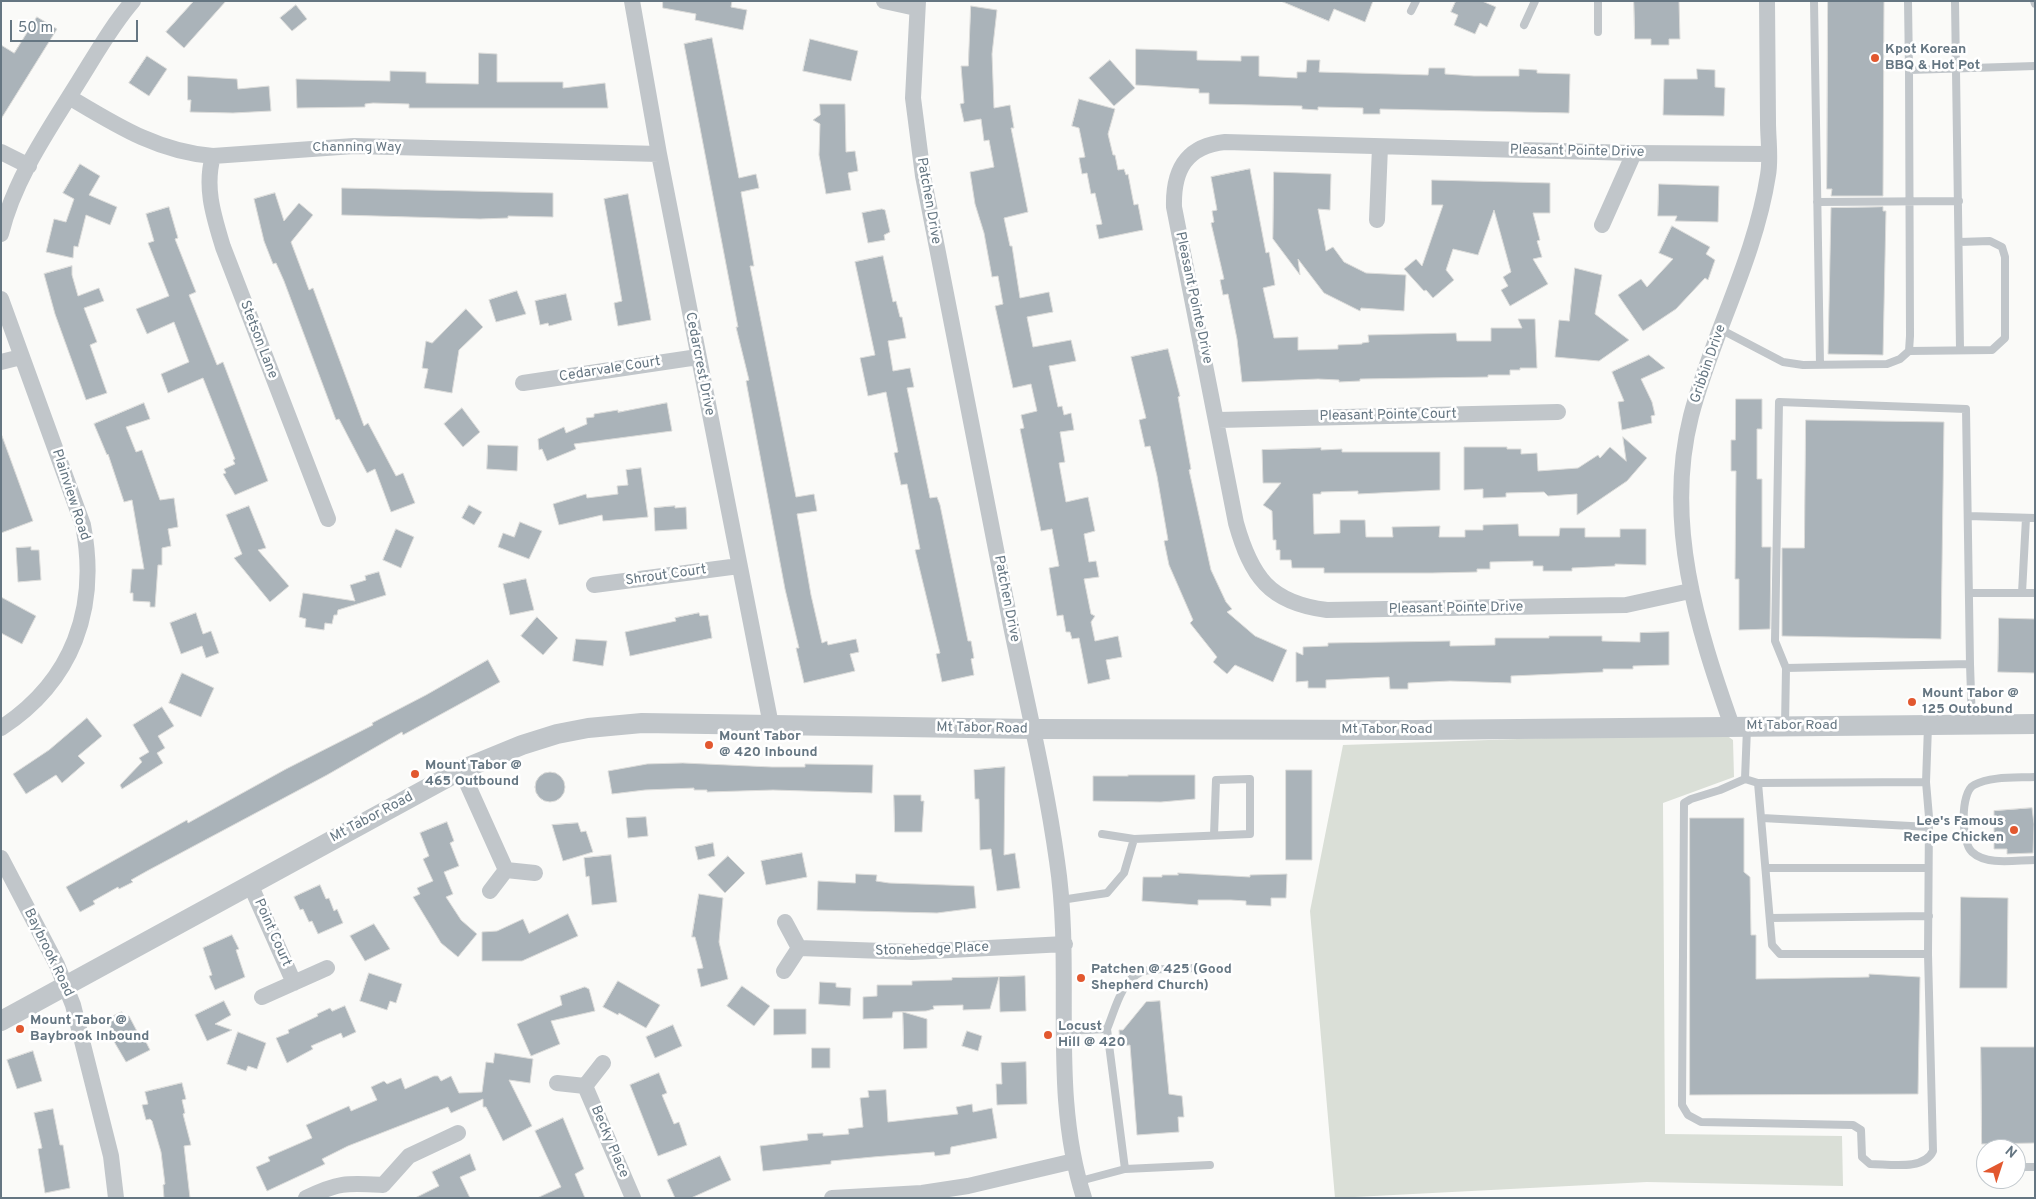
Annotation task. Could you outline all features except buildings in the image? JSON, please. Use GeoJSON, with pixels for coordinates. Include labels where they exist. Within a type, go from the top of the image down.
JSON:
{"type":"FeatureCollection","features":[{"type":"Feature","properties":{"kind":"street"},"geometry":{"type":"LineString","coordinates":[[1,234],[11,202],[29,166],[69,98],[133,1]]}},
{"type":"Feature","properties":{"kind":"street","name":"Cedarcrest Drive"},"geometry":{"type":"LineString","coordinates":[[632,1],[659,154],[738,566],[771,725]]}},
{"type":"Feature","properties":{"kind":"street"},"geometry":{"type":"LineString","coordinates":[[884,1],[917,5]]}},
{"type":"Feature","properties":{"kind":"street","name":"Gribbin Drive"},"geometry":{"type":"LineString","coordinates":[[1740,726],[1702,636],[1690,591],[1683,539],[1684,454],[1691,417],[1761,210],[1769,173],[1767,1]]}},
{"type":"Feature","properties":{"kind":"street","name":"Patchen Drive"},"geometry":{"type":"LineString","coordinates":[[917,5],[912,98],[923,176],[1058,863],[1064,944],[1066,1093],[1074,1161],[1084,1198]]}},
{"type":"Feature","properties":{"kind":"street","name":"Channing Way"},"geometry":{"type":"LineString","coordinates":[[69,98],[134,136],[190,155],[213,156],[354,146],[659,154]]}},
{"type":"Feature","properties":{"kind":"street","name":"Pleasant Pointe Drive"},"geometry":{"type":"LineString","coordinates":[[1690,591],[1626,605],[1585,608],[1328,610],[1307,608],[1286,600],[1270,588],[1256,572],[1244,552],[1236,522],[1218,420],[1174,207],[1176,179],[1184,163],[1195,150],[1208,144],[1225,142],[1634,153],[1768,154]]}},
{"type":"Feature","properties":{"kind":"street"},"geometry":{"type":"LineString","coordinates":[[1377,220],[1380,147]]}},
{"type":"Feature","properties":{"kind":"street"},"geometry":{"type":"LineString","coordinates":[[1,152],[29,166]]}},
{"type":"Feature","properties":{"kind":"street"},"geometry":{"type":"LineString","coordinates":[[1602,225],[1634,153]]}},
{"type":"Feature","properties":{"kind":"street","name":"Stetson Lane"},"geometry":{"type":"LineString","coordinates":[[213,156],[208,185],[213,213],[223,247],[328,519]]}},
{"type":"Feature","properties":{"kind":"street","name":"Plainview Road"},"geometry":{"type":"LineString","coordinates":[[1,299],[83,525],[88,550],[85,611],[64,664],[52,684],[38,700],[20,716],[1,728]]}},
{"type":"Feature","properties":{"kind":"street","name":"Cedarvale Court"},"geometry":{"type":"LineString","coordinates":[[523,383],[698,356]]}},
{"type":"Feature","properties":{"kind":"street"},"geometry":{"type":"LineString","coordinates":[[1,362],[21,357]]}},
{"type":"Feature","properties":{"kind":"street","name":"Pleasant Pointe Court"},"geometry":{"type":"LineString","coordinates":[[1218,420],[1558,412]]}},
{"type":"Feature","properties":{"kind":"street","name":"Shrout Court"},"geometry":{"type":"LineString","coordinates":[[594,585],[738,566]]}},
{"type":"Feature","properties":{"kind":"street","name":"Mt Tabor Road"},"geometry":{"type":"LineString","coordinates":[[1,1021],[462,770],[522,744],[588,728],[642,723],[1033,729],[1424,730],[2035,724]]}},
{"type":"Feature","properties":{"kind":"street"},"geometry":{"type":"LineString","coordinates":[[462,770],[506,870]]}},
{"type":"Feature","properties":{"kind":"street","name":"Baybrook Road"},"geometry":{"type":"LineString","coordinates":[[1,858],[57,965],[73,1005],[101,1111],[111,1156],[116,1198]]}},
{"type":"Feature","properties":{"kind":"street"},"geometry":{"type":"LineString","coordinates":[[506,870],[535,873]]}},
{"type":"Feature","properties":{"kind":"street"},"geometry":{"type":"LineString","coordinates":[[490,891],[506,870]]}},
{"type":"Feature","properties":{"kind":"street","name":"Point Court"},"geometry":{"type":"LineString","coordinates":[[250,884],[294,983]]}},
{"type":"Feature","properties":{"kind":"street"},"geometry":{"type":"LineString","coordinates":[[784,971],[799,948],[785,922]]}},
{"type":"Feature","properties":{"kind":"street","name":"Stonehedge Place"},"geometry":{"type":"LineString","coordinates":[[799,948],[912,952],[1064,944]]}},
{"type":"Feature","properties":{"kind":"street","name":"Point Court"},"geometry":{"type":"LineString","coordinates":[[262,997],[327,968]]}},
{"type":"Feature","properties":{"kind":"street"},"geometry":{"type":"LineString","coordinates":[[557,1083],[585,1086],[603,1063]]}},
{"type":"Feature","properties":{"kind":"street","name":"Becky Place"},"geometry":{"type":"LineString","coordinates":[[585,1086],[633,1198]]}},
{"type":"Feature","properties":{"kind":"street"},"geometry":{"type":"LineString","coordinates":[[306,1198],[334,1185],[354,1183],[385,1192],[409,1156],[458,1133]]}},
{"type":"Feature","properties":{"kind":"street"},"geometry":{"type":"LineString","coordinates":[[832,1198],[884,1197],[968,1186],[1074,1161]]}},
{"type":"Feature","properties":{"kind":"lane"},"geometry":{"type":"LineString","coordinates":[[1411,11],[1416,1]]}},
{"type":"Feature","properties":{"kind":"lane"},"geometry":{"type":"LineString","coordinates":[[1524,25],[1535,1]]}},
{"type":"Feature","properties":{"kind":"lane"},"geometry":{"type":"LineString","coordinates":[[1598,1],[1598,32]]}},
{"type":"Feature","properties":{"kind":"lane"},"geometry":{"type":"LineString","coordinates":[[1814,1],[1820,365]]}},
{"type":"Feature","properties":{"kind":"lane"},"geometry":{"type":"LineString","coordinates":[[1908,1],[1909,351]]}},
{"type":"Feature","properties":{"kind":"lane"},"geometry":{"type":"LineString","coordinates":[[1955,1],[1960,349]]}},
{"type":"Feature","properties":{"kind":"lane"},"geometry":{"type":"LineString","coordinates":[[1908,70],[2035,66]]}},
{"type":"Feature","properties":{"kind":"lane"},"geometry":{"type":"LineString","coordinates":[[1817,202],[1959,202]]}},
{"type":"Feature","properties":{"kind":"lane"},"geometry":{"type":"LineString","coordinates":[[1720,329],[1783,362],[1803,365],[1887,364],[1900,359],[1909,351],[1992,350],[2005,338],[2005,257],[2002,247],[1990,241],[1959,242]]}},
{"type":"Feature","properties":{"kind":"lane"},"geometry":{"type":"LineString","coordinates":[[1785,726],[1786,668],[1775,641],[1779,402],[1966,409],[1972,724]]}},
{"type":"Feature","properties":{"kind":"lane"},"geometry":{"type":"LineString","coordinates":[[1968,516],[2035,518]]}},
{"type":"Feature","properties":{"kind":"lane"},"geometry":{"type":"LineString","coordinates":[[2022,593],[2026,518]]}},
{"type":"Feature","properties":{"kind":"lane"},"geometry":{"type":"LineString","coordinates":[[1969,593],[2035,592]]}},
{"type":"Feature","properties":{"kind":"lane"},"geometry":{"type":"LineString","coordinates":[[1786,668],[1970,664]]}},
{"type":"Feature","properties":{"kind":"lane"},"geometry":{"type":"LineString","coordinates":[[1926,782],[1758,784],[1745,779],[1720,790],[1691,798],[1684,803],[1682,1105],[1688,1115],[1701,1122],[1853,1125],[1861,1130],[1862,1157],[1870,1164],[1922,1164],[1930,1159],[1934,1151],[1928,954],[1929,827],[1926,782],[1928,725]]}},
{"type":"Feature","properties":{"kind":"lane"},"geometry":{"type":"LineString","coordinates":[[1740,726],[1745,779]]}},
{"type":"Feature","properties":{"kind":"lane"},"geometry":{"type":"LineString","coordinates":[[2035,777],[1985,781],[1972,785],[1966,793],[1964,811],[1966,842],[1972,852],[1984,859],[1999,861],[2035,860]]}},
{"type":"Feature","properties":{"kind":"lane"},"geometry":{"type":"LineString","coordinates":[[1102,834],[1134,839],[1250,834],[1250,779],[1216,780],[1214,835]]}},
{"type":"Feature","properties":{"kind":"lane"},"geometry":{"type":"LineString","coordinates":[[1758,784],[1767,868],[1772,945],[1780,954],[1928,954]]}},
{"type":"Feature","properties":{"kind":"lane"},"geometry":{"type":"LineString","coordinates":[[1762,818],[1929,827]]}},
{"type":"Feature","properties":{"kind":"lane"},"geometry":{"type":"LineString","coordinates":[[1061,900],[1107,893],[1124,872],[1134,839]]}},
{"type":"Feature","properties":{"kind":"lane"},"geometry":{"type":"LineString","coordinates":[[1767,868],[1928,868]]}},
{"type":"Feature","properties":{"kind":"lane"},"geometry":{"type":"LineString","coordinates":[[1770,918],[1929,916]]}},
{"type":"Feature","properties":{"kind":"lane"},"geometry":{"type":"LineString","coordinates":[[1125,1169],[1107,1029],[1120,996],[1132,979],[1142,972],[1193,968]]}},
{"type":"Feature","properties":{"kind":"lane"},"geometry":{"type":"LineString","coordinates":[[1065,1030],[1107,1029]]}},
{"type":"Feature","properties":{"kind":"lane"},"geometry":{"type":"LineString","coordinates":[[1080,1181],[1125,1169],[1210,1165]]}},
{"type":"Feature","properties":{"kind":"shaded area"},"geometry":{"type":"Polygon","coordinates":[[[1722,732],[1733,740],[1734,777],[1663,803],[1665,1134],[1842,1136],[1843,1186],[1647,1182],[1335,1198],[1310,911],[1343,745],[1722,732]]]}},
{"type":"Feature","properties":{"kind":"place","name":"Kpot Korean BBQ & Hot Pot"},"geometry":{"type":"Point","coordinates":[1875,58]}},
{"type":"Feature","properties":{"kind":"place","name":"Mount Tabor @ 125 Outobund"},"geometry":{"type":"Point","coordinates":[1912,702]}},
{"type":"Feature","properties":{"kind":"place","name":"Mount Tabor @ 420 Inbound"},"geometry":{"type":"Point","coordinates":[709,745]}},
{"type":"Feature","properties":{"kind":"place","name":"Mount Tabor @ 465 Outbound"},"geometry":{"type":"Point","coordinates":[415,774]}},
{"type":"Feature","properties":{"kind":"place","name":"Lee's Famous Recipe Chicken"},"geometry":{"type":"Point","coordinates":[2014,830]}},
{"type":"Feature","properties":{"kind":"place","name":"Patchen @ 425 (Good Shepherd Church)"},"geometry":{"type":"Point","coordinates":[1081,978]}},
{"type":"Feature","properties":{"kind":"place","name":"Mount Tabor @ Baybrook Inbound"},"geometry":{"type":"Point","coordinates":[20,1029]}},
{"type":"Feature","properties":{"kind":"place","name":"Locust Hill @ 420"},"geometry":{"type":"Point","coordinates":[1048,1035]}}]}
